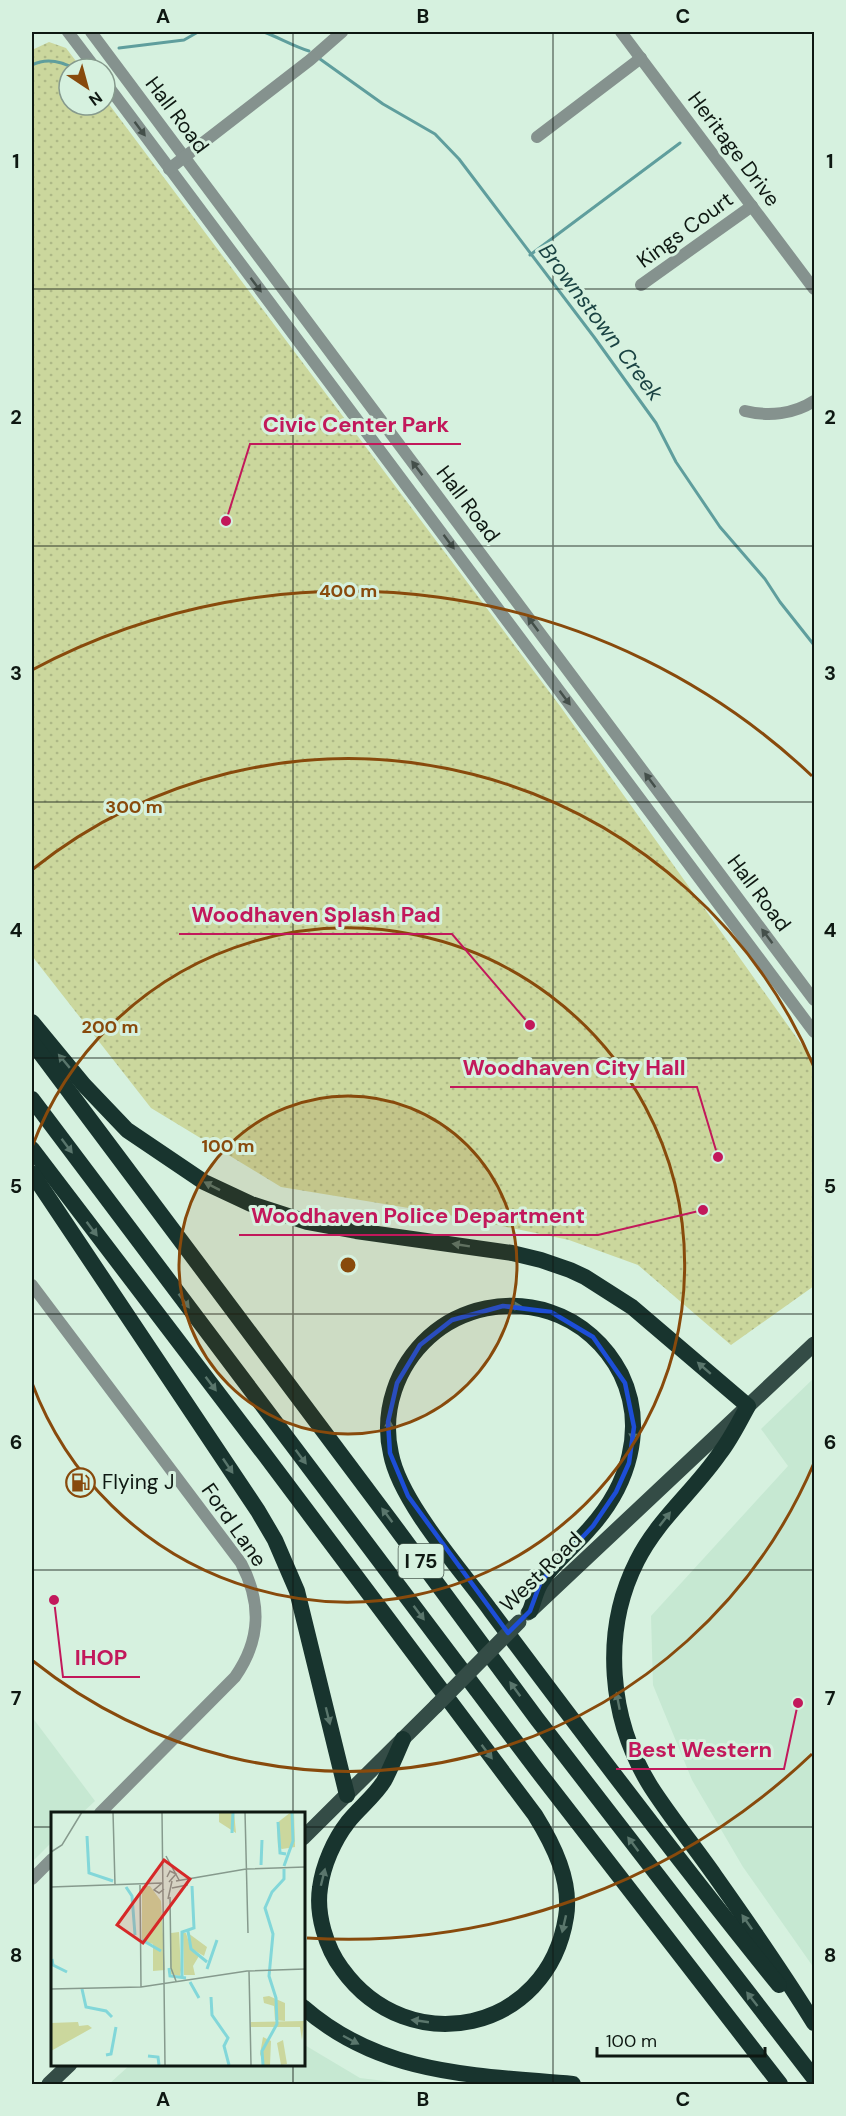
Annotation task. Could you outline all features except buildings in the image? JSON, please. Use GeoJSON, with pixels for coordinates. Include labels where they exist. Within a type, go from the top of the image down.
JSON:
{"type":"FeatureCollection","features":[{"type":"Feature","properties":{"kind":"highway"},"geometry":{"type":"LineString","coordinates":[[32,1022],[84,1085],[127,1131],[204,1182],[251,1204],[307,1222],[512,1253],[570,1270],[632,1307],[748,1406],[720,1454],[666,1516],[637,1561],[624,1592],[616,1630],[615,1685],[629,1742],[651,1786],[775,1961],[814,2025]]}},
{"type":"Feature","properties":{"kind":"highway","name":"I 75"},"geometry":{"type":"LineString","coordinates":[[32,1042],[537,1719],[814,2078]]}},
{"type":"Feature","properties":{"kind":"highway","name":"I 75"},"geometry":{"type":"LineString","coordinates":[[32,1099],[537,1770],[780,2085]]}},
{"type":"Feature","properties":{"kind":"highway"},"geometry":{"type":"LineString","coordinates":[[32,1149],[535,1815],[553,1845],[566,1893],[566,1916],[556,1954],[539,1981],[522,1998],[503,2010],[474,2022],[442,2024],[406,2019],[378,2005],[362,1993],[334,1958],[323,1931],[320,1889],[327,1858],[347,1823],[383,1782],[403,1739]]}},
{"type":"Feature","properties":{"kind":"highway"},"geometry":{"type":"LineString","coordinates":[[32,1173],[258,1510],[275,1540],[297,1592],[347,1795]]}},
{"type":"Feature","properties":{"kind":"highway"},"geometry":{"type":"LineString","coordinates":[[525,1616],[541,1581],[593,1526],[616,1492],[629,1463],[633,1417],[629,1395],[616,1365],[593,1337],[573,1322],[551,1312],[527,1306],[503,1306],[471,1312],[452,1320],[435,1331],[408,1361],[397,1383],[388,1422],[390,1453],[397,1475],[429,1527],[524,1655],[738,1934],[814,2025]]}},
{"type":"Feature","properties":{"kind":"highway"},"geometry":{"type":"LineString","coordinates":[[304,2008],[333,2030],[366,2048],[401,2062],[454,2073],[573,2085]]}},
{"type":"Feature","properties":{"kind":"main road","name":"West Road"},"geometry":{"type":"LineString","coordinates":[[304,1837],[525,1616],[814,1344]]}},
{"type":"Feature","properties":{"kind":"main road"},"geometry":{"type":"LineString","coordinates":[[49,2085],[69,2065]]}},
{"type":"Feature","properties":{"kind":"street"},"geometry":{"type":"LineString","coordinates":[[68,32],[87,57]]}},
{"type":"Feature","properties":{"kind":"street","name":"Hall Road"},"geometry":{"type":"LineString","coordinates":[[91,32],[814,1000]]}},
{"type":"Feature","properties":{"kind":"street"},"geometry":{"type":"LineString","coordinates":[[170,169],[310,60],[342,32]]}},
{"type":"Feature","properties":{"kind":"street","name":"Heritage Drive"},"geometry":{"type":"LineString","coordinates":[[621,32],[814,289]]}},
{"type":"Feature","properties":{"kind":"street"},"geometry":{"type":"LineString","coordinates":[[537,137],[641,58]]}},
{"type":"Feature","properties":{"kind":"street","name":"Hall Road"},"geometry":{"type":"LineString","coordinates":[[117,98],[814,1032]]}},
{"type":"Feature","properties":{"kind":"street","name":"Kings Court"},"geometry":{"type":"LineString","coordinates":[[641,285],[752,206]]}},
{"type":"Feature","properties":{"kind":"street"},"geometry":{"type":"LineString","coordinates":[[745,411],[758,414],[782,414],[806,407],[814,401]]}},
{"type":"Feature","properties":{"kind":"street"},"geometry":{"type":"LineString","coordinates":[[479,583],[495,572]]}},
{"type":"Feature","properties":{"kind":"street"},"geometry":{"type":"LineString","coordinates":[[619,770],[635,759]]}},
{"type":"Feature","properties":{"kind":"street"},"geometry":{"type":"LineString","coordinates":[[775,979],[790,967]]}},
{"type":"Feature","properties":{"kind":"street","name":"Ford Lane"},"geometry":{"type":"LineString","coordinates":[[32,1285],[241,1563],[249,1579],[256,1604],[253,1642],[247,1660],[235,1677],[101,1812]]}},
{"type":"Feature","properties":{"kind":"street"},"geometry":{"type":"LineString","coordinates":[[32,1879],[51,1860]]}},
{"type":"Feature","properties":{"kind":"highlighted area"},"geometry":{"type":"Polygon","coordinates":[[[503,1306],[551,1312],[593,1337],[625,1383],[634,1427],[629,1463],[616,1492],[593,1526],[541,1581],[530,1611],[508,1633],[408,1496],[390,1453],[388,1422],[397,1383],[420,1345],[452,1320],[503,1306]]]}},
{"type":"Feature","properties":{"kind":"shaded area"},"geometry":{"type":"Polygon","coordinates":[[[814,1378],[814,1968],[743,1867],[692,1780],[653,1685],[651,1616],[788,1466],[761,1429],[814,1378]]]}},
{"type":"Feature","properties":{"kind":"shaded area"},"geometry":{"type":"Polygon","coordinates":[[[32,1717],[95,1801],[83,1812],[51,1812],[51,1843],[32,1862],[32,1717]]]}},
{"type":"Feature","properties":{"kind":"shaded area"},"geometry":{"type":"Polygon","coordinates":[[[304,2045],[360,2078],[409,2084],[109,2084],[130,2065],[304,2065],[304,2045]]]}},
{"type":"Feature","properties":{"kind":"green space"},"geometry":{"type":"Polygon","coordinates":[[[49,42],[66,48],[73,57],[57,57],[57,117],[117,117],[117,115],[560,706],[814,1062],[814,1286],[731,1345],[638,1265],[569,1240],[439,1213],[281,1187],[151,1108],[32,956],[32,50],[49,42]]]}},
{"type":"Feature","properties":{"kind":"waterway","name":"Brownstown Creek"},"geometry":{"type":"LineString","coordinates":[[119,48],[184,40],[198,32]]}},
{"type":"Feature","properties":{"kind":"waterway","name":"Brownstown Creek"},"geometry":{"type":"LineString","coordinates":[[264,32],[309,51]]}},
{"type":"Feature","properties":{"kind":"waterway","name":"Brownstown Creek"},"geometry":{"type":"LineString","coordinates":[[320,59],[383,104],[435,134],[459,159],[656,423],[676,462],[720,527],[765,579],[814,645]]}},
{"type":"Feature","properties":{"kind":"waterway","name":"Brownstown Creek"},"geometry":{"type":"LineString","coordinates":[[32,65],[57,62]]}},
{"type":"Feature","properties":{"kind":"waterway"},"geometry":{"type":"LineString","coordinates":[[530,255],[680,143]]}},
{"type":"Feature","properties":{"kind":"place","name":"Civic Center Park"},"geometry":{"type":"Point","coordinates":[226,521]}},
{"type":"Feature","properties":{"kind":"place","name":"Woodhaven Splash Pad"},"geometry":{"type":"Point","coordinates":[530,1025]}},
{"type":"Feature","properties":{"kind":"place","name":"Woodhaven City Hall"},"geometry":{"type":"Point","coordinates":[718,1157]}},
{"type":"Feature","properties":{"kind":"place","name":"Woodhaven Police Department"},"geometry":{"type":"Point","coordinates":[703,1210]}},
{"type":"Feature","properties":{"kind":"place","name":"Flying J"},"geometry":{"type":"Point","coordinates":[81,1482]}},
{"type":"Feature","properties":{"kind":"place","name":"IHOP"},"geometry":{"type":"Point","coordinates":[54,1600]}},
{"type":"Feature","properties":{"kind":"place","name":"Best Western"},"geometry":{"type":"Point","coordinates":[798,1703]}}]}
